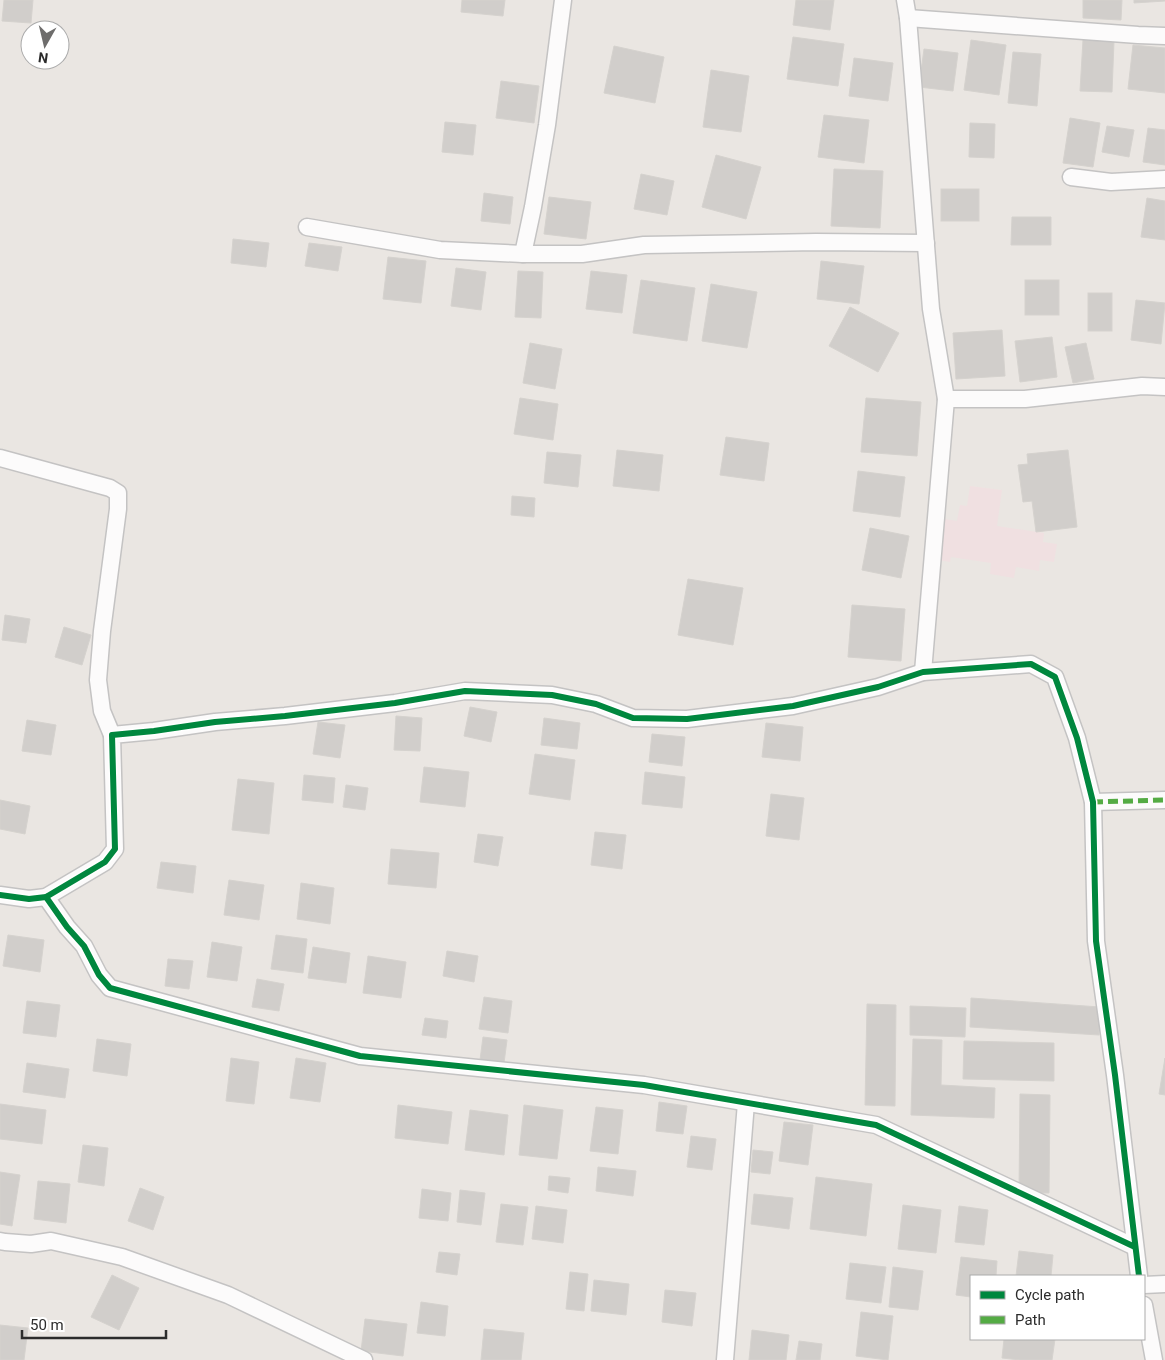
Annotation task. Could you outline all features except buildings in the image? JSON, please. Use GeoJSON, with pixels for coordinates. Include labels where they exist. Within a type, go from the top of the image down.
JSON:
{"type":"FeatureCollection","features":[{"type":"Feature","properties":{"kind":"street"},"geometry":{"type":"LineString","coordinates":[[523,254],[547,125],[564,0]]}},
{"type":"Feature","properties":{"kind":"street"},"geometry":{"type":"LineString","coordinates":[[905,0],[931,309],[946,399],[923,672]]}},
{"type":"Feature","properties":{"kind":"street"},"geometry":{"type":"LineString","coordinates":[[908,18],[1165,36]]}},
{"type":"Feature","properties":{"kind":"street"},"geometry":{"type":"LineString","coordinates":[[1072,177],[1111,182],[1165,179]]}},
{"type":"Feature","properties":{"kind":"street"},"geometry":{"type":"LineString","coordinates":[[307,226],[440,250],[523,254],[582,254],[644,245],[816,242],[926,243]]}},
{"type":"Feature","properties":{"kind":"street"},"geometry":{"type":"LineString","coordinates":[[946,399],[1025,399],[1142,386],[1165,387]]}},
{"type":"Feature","properties":{"kind":"street"},"geometry":{"type":"LineString","coordinates":[[0,458],[110,488],[118,493],[118,509],[102,631],[98,680],[102,711],[112,735],[115,849],[105,862],[46,897],[29,899],[0,895]]}},
{"type":"Feature","properties":{"kind":"street"},"geometry":{"type":"LineString","coordinates":[[112,735],[395,703],[465,691],[552,695],[596,704],[633,718],[687,719],[793,706],[878,687],[923,672],[1031,664],[1055,677],[1077,738],[1093,802],[1096,941],[1115,1076],[1139,1275]]}},
{"type":"Feature","properties":{"kind":"street"},"geometry":{"type":"LineString","coordinates":[[1093,802],[1165,800]]}},
{"type":"Feature","properties":{"kind":"street"},"geometry":{"type":"LineString","coordinates":[[46,897],[84,946],[99,975],[110,988],[360,1056],[644,1085],[876,1125],[1135,1248]]}},
{"type":"Feature","properties":{"kind":"street"},"geometry":{"type":"LineString","coordinates":[[725,1360],[746,1103]]}},
{"type":"Feature","properties":{"kind":"street"},"geometry":{"type":"LineString","coordinates":[[0,1241],[31,1244],[51,1240],[122,1257],[228,1296],[364,1360]]}},
{"type":"Feature","properties":{"kind":"street"},"geometry":{"type":"LineString","coordinates":[[1145,1285],[1165,1284]]}},
{"type":"Feature","properties":{"kind":"street"},"geometry":{"type":"LineString","coordinates":[[1145,1310],[1154,1360]]}},
{"type":"Feature","properties":{"kind":"shaded area"},"geometry":{"type":"Polygon","coordinates":[[[970,486],[1002,490],[997,526],[1044,533],[1043,542],[1057,544],[1054,562],[1040,560],[1039,571],[1016,567],[1014,578],[990,574],[991,563],[951,557],[950,562],[938,560],[944,519],[957,521],[960,505],[967,506],[970,486]]]}},
{"type":"Feature","properties":{"kind":"marked path"},"geometry":{"type":"LineString","coordinates":[[1093,802],[1165,800]]}},
{"type":"Feature","properties":{"kind":"cycle path"},"geometry":{"type":"LineString","coordinates":[[0,895],[29,899],[46,897],[105,862],[115,849],[112,735],[395,703],[465,691],[552,695],[596,704],[633,718],[687,719],[793,706],[878,687],[923,672],[1031,664],[1055,677],[1077,738],[1093,802],[1096,941],[1115,1075],[1139,1275]]}},
{"type":"Feature","properties":{"kind":"cycle path"},"geometry":{"type":"LineString","coordinates":[[46,897],[67,927],[84,946],[99,975],[110,988],[360,1056],[644,1085],[876,1125],[1135,1247]]}}]}
